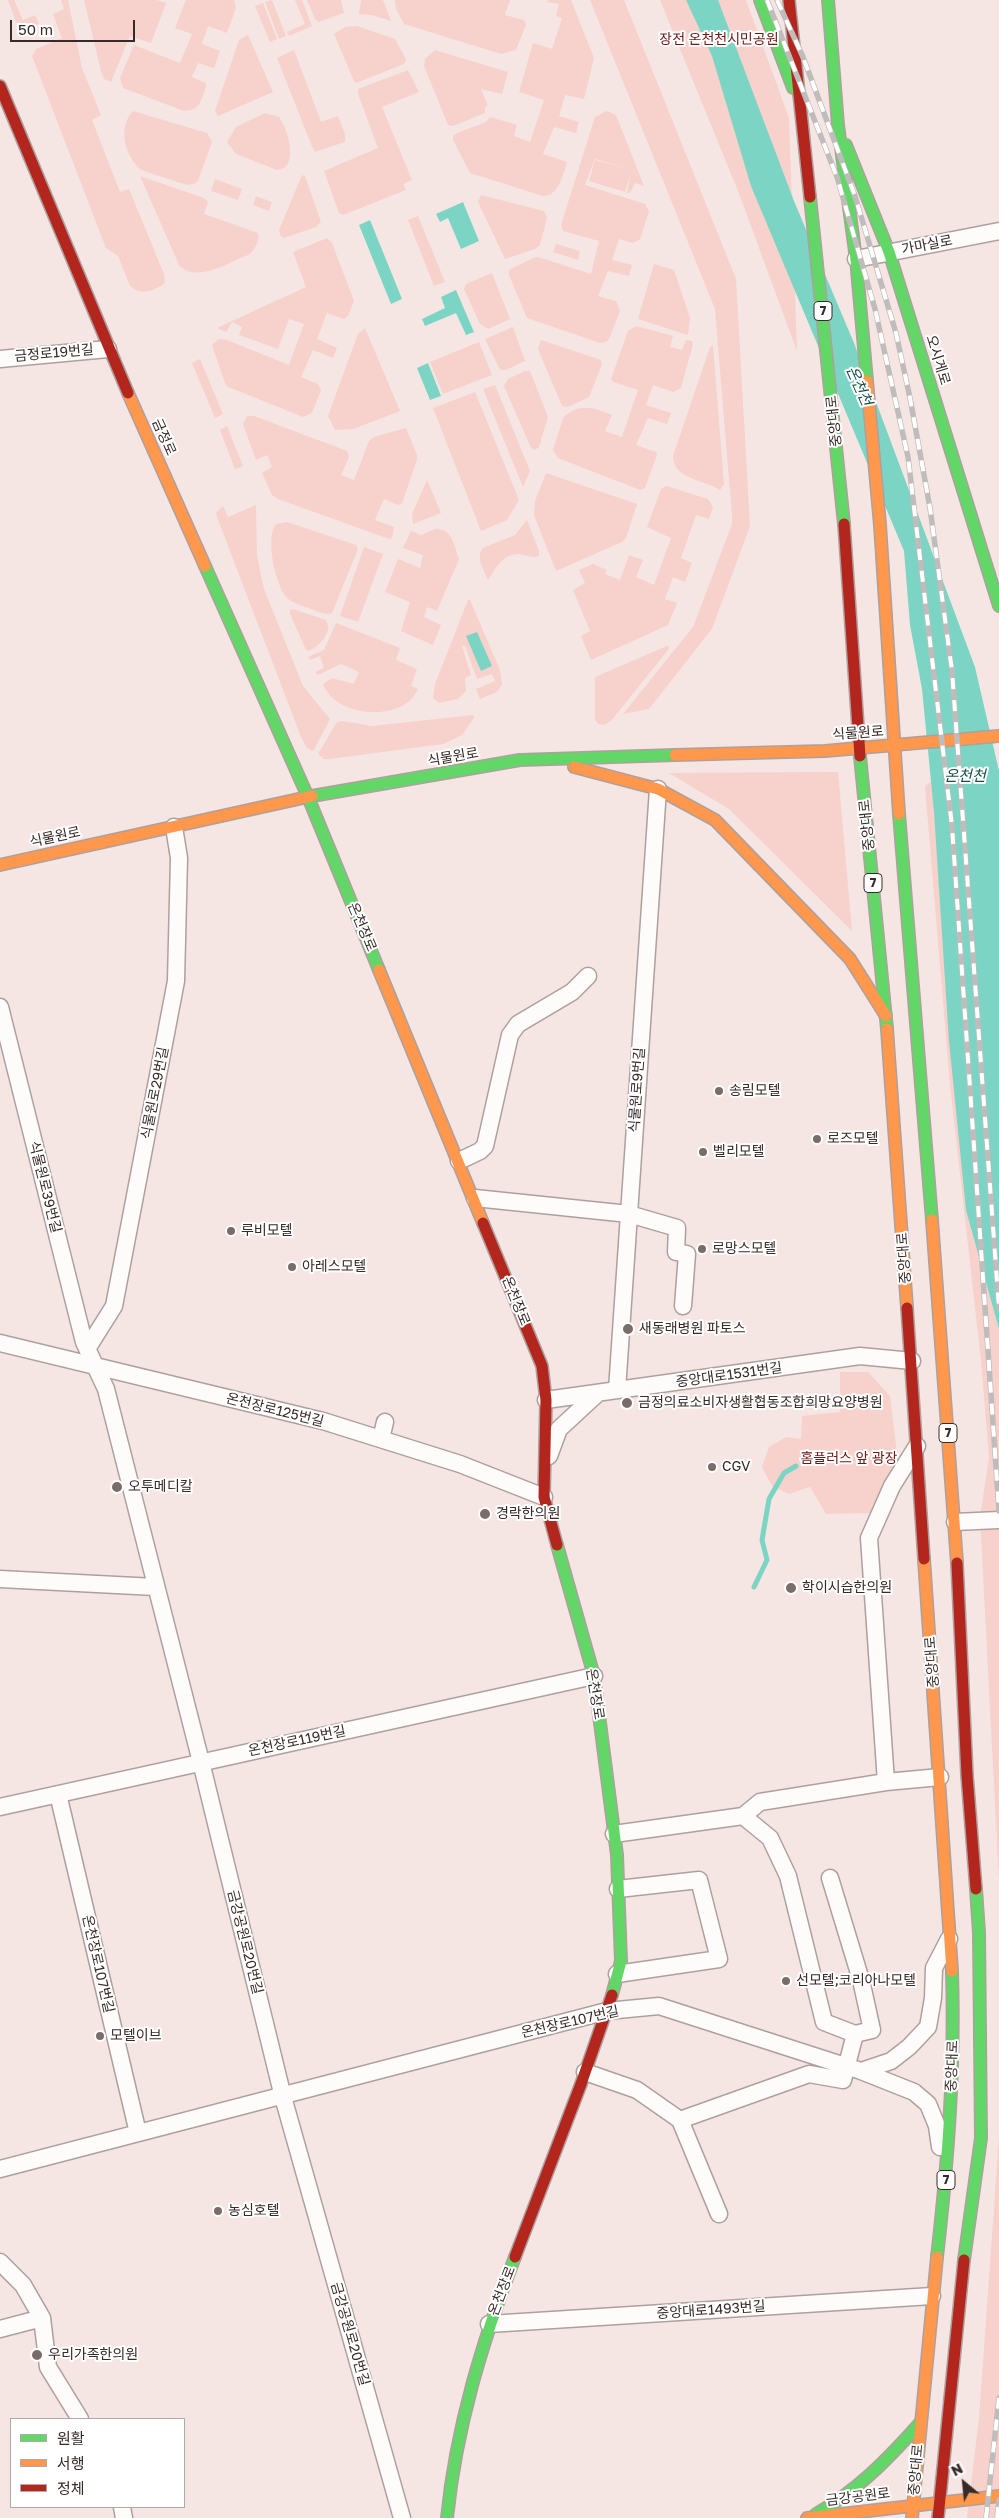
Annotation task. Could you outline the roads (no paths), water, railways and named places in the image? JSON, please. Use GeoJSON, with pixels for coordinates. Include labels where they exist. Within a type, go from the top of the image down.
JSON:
{"type":"FeatureCollection","features":[{"type":"Feature","properties":{"kind":"main road"},"geometry":{"type":"LineString","coordinates":[[760,0],[801,110]]}},
{"type":"Feature","properties":{"kind":"main road","name":"중앙대로"},"geometry":{"type":"LineString","coordinates":[[789,0],[844,512],[859,749],[886,1016],[952,1935],[954,2046],[947,2168],[932,2296],[912,2518]]}},
{"type":"Feature","properties":{"kind":"main road","name":"중앙대로"},"geometry":{"type":"LineString","coordinates":[[828,0],[838,125],[856,259],[880,524],[893,746],[917,1012],[955,1522],[968,1775],[979,1933],[981,2138],[959,2294],[938,2518]]}},
{"type":"Feature","properties":{"kind":"main road","name":"금정로"},"geometry":{"type":"LineString","coordinates":[[0,86],[108,349],[308,797]]}},
{"type":"Feature","properties":{"kind":"main road","name":"오시게로"},"geometry":{"type":"LineString","coordinates":[[838,125],[888,252],[999,606]]}},
{"type":"Feature","properties":{"kind":"main road","name":"식물원로"},"geometry":{"type":"LineString","coordinates":[[0,865],[308,797],[520,760],[859,749],[999,736]]}},
{"type":"Feature","properties":{"kind":"main road"},"geometry":{"type":"LineString","coordinates":[[520,760],[582,768],[658,789],[715,820],[850,959],[886,1016]]}},
{"type":"Feature","properties":{"kind":"main road","name":"온천장로"},"geometry":{"type":"LineString","coordinates":[[308,797],[542,1366],[546,1400],[544,1497],[594,1676],[614,1834],[621,1961],[607,2011],[585,2072],[490,2324],[468,2397],[450,2488],[447,2518]]}},
{"type":"Feature","properties":{"kind":"main road"},"geometry":{"type":"LineString","coordinates":[[809,2518],[836,2504],[901,2446],[920,2423]]}},
{"type":"Feature","properties":{"kind":"main road","name":"금강공원로"},"geometry":{"type":"LineString","coordinates":[[809,2518],[999,2496]]}},
{"type":"Feature","properties":{"kind":"street","name":"가마실로"},"geometry":{"type":"LineString","coordinates":[[856,259],[999,231]]}},
{"type":"Feature","properties":{"kind":"street","name":"금정로19번길"},"geometry":{"type":"LineString","coordinates":[[0,359],[108,349]]}},
{"type":"Feature","properties":{"kind":"street","name":"식물원로9번길"},"geometry":{"type":"LineString","coordinates":[[617,1390],[658,789]]}},
{"type":"Feature","properties":{"kind":"street","name":"식물원로29번길"},"geometry":{"type":"LineString","coordinates":[[87,1349],[114,1306],[176,981],[179,858],[174,827]]}},
{"type":"Feature","properties":{"kind":"street"},"geometry":{"type":"LineString","coordinates":[[459,1161],[480,1152],[485,1146],[510,1035],[518,1024],[572,992],[588,976]]}},
{"type":"Feature","properties":{"kind":"street","name":"식물원로39번길"},"geometry":{"type":"LineString","coordinates":[[0,1007],[87,1349],[94,1366]]}},
{"type":"Feature","properties":{"kind":"street"},"geometry":{"type":"LineString","coordinates":[[474,1198],[629,1214],[678,1228],[676,1252],[687,1254],[683,1306]]}},
{"type":"Feature","properties":{"kind":"street","name":"온천장로125번길"},"geometry":{"type":"LineString","coordinates":[[0,1343],[323,1421],[460,1464],[544,1497]]}},
{"type":"Feature","properties":{"kind":"street","name":"중앙대로1531번길"},"geometry":{"type":"LineString","coordinates":[[546,1400],[860,1356],[912,1361]]}},
{"type":"Feature","properties":{"kind":"street","name":"금강공원로20번길"},"geometry":{"type":"LineString","coordinates":[[94,1366],[106,1390],[201,1762],[283,2097],[402,2518]]}},
{"type":"Feature","properties":{"kind":"street"},"geometry":{"type":"LineString","coordinates":[[545,1468],[559,1430],[598,1393]]}},
{"type":"Feature","properties":{"kind":"street"},"geometry":{"type":"LineString","coordinates":[[380,1439],[385,1422]]}},
{"type":"Feature","properties":{"kind":"street"},"geometry":{"type":"LineString","coordinates":[[886,1782],[869,1538],[892,1486],[918,1444]]}},
{"type":"Feature","properties":{"kind":"street"},"geometry":{"type":"LineString","coordinates":[[955,1522],[999,1520]]}},
{"type":"Feature","properties":{"kind":"street"},"geometry":{"type":"LineString","coordinates":[[0,1579],[155,1587]]}},
{"type":"Feature","properties":{"kind":"street","name":"온천장로119번길"},"geometry":{"type":"LineString","coordinates":[[0,1808],[594,1676]]}},
{"type":"Feature","properties":{"kind":"street"},"geometry":{"type":"LineString","coordinates":[[614,1834],[743,1816],[760,1802],[886,1782],[940,1777]]}},
{"type":"Feature","properties":{"kind":"street","name":"온천장로107번길"},"geometry":{"type":"LineString","coordinates":[[58,1794],[138,2133]]}},
{"type":"Feature","properties":{"kind":"street"},"geometry":{"type":"LineString","coordinates":[[743,1816],[770,1838],[788,1876],[824,2022],[855,2034],[872,2030],[861,1980],[830,1878]]}},
{"type":"Feature","properties":{"kind":"street"},"geometry":{"type":"LineString","coordinates":[[617,1974],[719,1959],[699,1880],[618,1890]]}},
{"type":"Feature","properties":{"kind":"street"},"geometry":{"type":"LineString","coordinates":[[680,2120],[810,2074],[843,2080],[853,2069],[891,2061],[909,2048],[928,2027],[933,1998],[934,1968],[952,1935]]}},
{"type":"Feature","properties":{"kind":"street","name":"온천장로107번길"},"geometry":{"type":"LineString","coordinates":[[0,2169],[283,2097],[607,2011],[659,2006],[853,2069],[914,2092],[928,2104],[937,2126],[947,2168]]}},
{"type":"Feature","properties":{"kind":"street"},"geometry":{"type":"LineString","coordinates":[[853,2069],[855,2034]]}},
{"type":"Feature","properties":{"kind":"street"},"geometry":{"type":"LineString","coordinates":[[585,2072],[637,2090],[680,2120],[719,2214]]}},
{"type":"Feature","properties":{"kind":"street"},"geometry":{"type":"LineString","coordinates":[[0,2262],[23,2285],[42,2318],[48,2366],[79,2418]]}},
{"type":"Feature","properties":{"kind":"street","name":"중앙대로1493번길"},"geometry":{"type":"LineString","coordinates":[[490,2324],[932,2296]]}},
{"type":"Feature","properties":{"kind":"street"},"geometry":{"type":"LineString","coordinates":[[0,2329],[42,2318]]}},
{"type":"Feature","properties":{"kind":"water","name":"온천천"},"geometry":{"type":"Polygon","coordinates":[[[686,0],[718,0],[794,201],[854,343],[975,667],[999,771],[999,1329],[966,1210],[949,1041],[934,812],[922,689],[910,625],[904,551],[751,186],[712,56],[686,0]]]}},
{"type":"Feature","properties":{"kind":"water"},"geometry":{"type":"Polygon","coordinates":[[[463,202],[479,241],[461,249],[448,218],[440,222],[436,214],[463,202]]]}},
{"type":"Feature","properties":{"kind":"water"},"geometry":{"type":"Polygon","coordinates":[[[370,220],[402,299],[391,304],[359,225],[370,220]]]}},
{"type":"Feature","properties":{"kind":"water"},"geometry":{"type":"Polygon","coordinates":[[[456,290],[474,332],[466,335],[456,313],[425,326],[422,319],[445,308],[441,297],[456,290]]]}},
{"type":"Feature","properties":{"kind":"water"},"geometry":{"type":"Polygon","coordinates":[[[428,363],[441,396],[430,400],[417,368],[428,363]]]}},
{"type":"Feature","properties":{"kind":"water"},"geometry":{"type":"Polygon","coordinates":[[[477,632],[492,666],[481,671],[466,636],[477,632]]]}},
{"type":"Feature","properties":{"kind":"waterway"},"geometry":{"type":"LineString","coordinates":[[754,1587],[767,1560],[762,1540],[769,1499],[784,1473],[796,1466]]}},
{"type":"Feature","properties":{"kind":"railway"},"geometry":{"type":"LineString","coordinates":[[767,0],[837,177],[875,309],[908,457],[952,826],[999,1511]]}},
{"type":"Feature","properties":{"kind":"railway"},"geometry":{"type":"LineString","coordinates":[[777,0],[803,57],[855,196],[896,333],[930,508],[952,671],[999,1308]]}},
{"type":"Feature","properties":{"kind":"railway"},"geometry":{"type":"LineString","coordinates":[[986,2518],[999,2398]]}},
{"type":"Feature","properties":{"kind":"railway"},"geometry":{"type":"LineString","coordinates":[[997,2518],[999,2500]]}},
{"type":"Feature","properties":{"kind":"place","name":"송림모텔"},"geometry":{"type":"Point","coordinates":[719,1091]}},
{"type":"Feature","properties":{"kind":"place","name":"로즈모텔"},"geometry":{"type":"Point","coordinates":[817,1139]}},
{"type":"Feature","properties":{"kind":"place","name":"벨리모텔"},"geometry":{"type":"Point","coordinates":[703,1152]}},
{"type":"Feature","properties":{"kind":"place","name":"루비모텔"},"geometry":{"type":"Point","coordinates":[231,1231]}},
{"type":"Feature","properties":{"kind":"place","name":"로망스모텔"},"geometry":{"type":"Point","coordinates":[702,1249]}},
{"type":"Feature","properties":{"kind":"place","name":"아레스모텔"},"geometry":{"type":"Point","coordinates":[292,1267]}},
{"type":"Feature","properties":{"kind":"place","name":"새동래병원 파토스"},"geometry":{"type":"Point","coordinates":[628,1329]}},
{"type":"Feature","properties":{"kind":"place","name":"금정의료소비자생활협동조합희망요양병원"},"geometry":{"type":"Point","coordinates":[627,1403]}},
{"type":"Feature","properties":{"kind":"place","name":"CGV"},"geometry":{"type":"Point","coordinates":[712,1467]}},
{"type":"Feature","properties":{"kind":"place","name":"오투메디칼"},"geometry":{"type":"Point","coordinates":[117,1487]}},
{"type":"Feature","properties":{"kind":"place","name":"경락한의원"},"geometry":{"type":"Point","coordinates":[485,1514]}},
{"type":"Feature","properties":{"kind":"place","name":"학이시습한의원"},"geometry":{"type":"Point","coordinates":[791,1588]}},
{"type":"Feature","properties":{"kind":"place","name":"선모텔;코리아나모텔"},"geometry":{"type":"Point","coordinates":[786,1981]}},
{"type":"Feature","properties":{"kind":"place","name":"모텔이브"},"geometry":{"type":"Point","coordinates":[100,2036]}},
{"type":"Feature","properties":{"kind":"place","name":"농심호텔"},"geometry":{"type":"Point","coordinates":[218,2211]}},
{"type":"Feature","properties":{"kind":"place","name":"우리가족한의원"},"geometry":{"type":"Point","coordinates":[37,2355]}},
{"type":"Feature","properties":{"kind":"park label","name":"장전 온천천시민공원"},"geometry":{"type":"Point","coordinates":[719,40]}},
{"type":"Feature","properties":{"kind":"park label","name":"홈플러스 앞 광장"},"geometry":{"type":"Point","coordinates":[849,1459]}}]}
